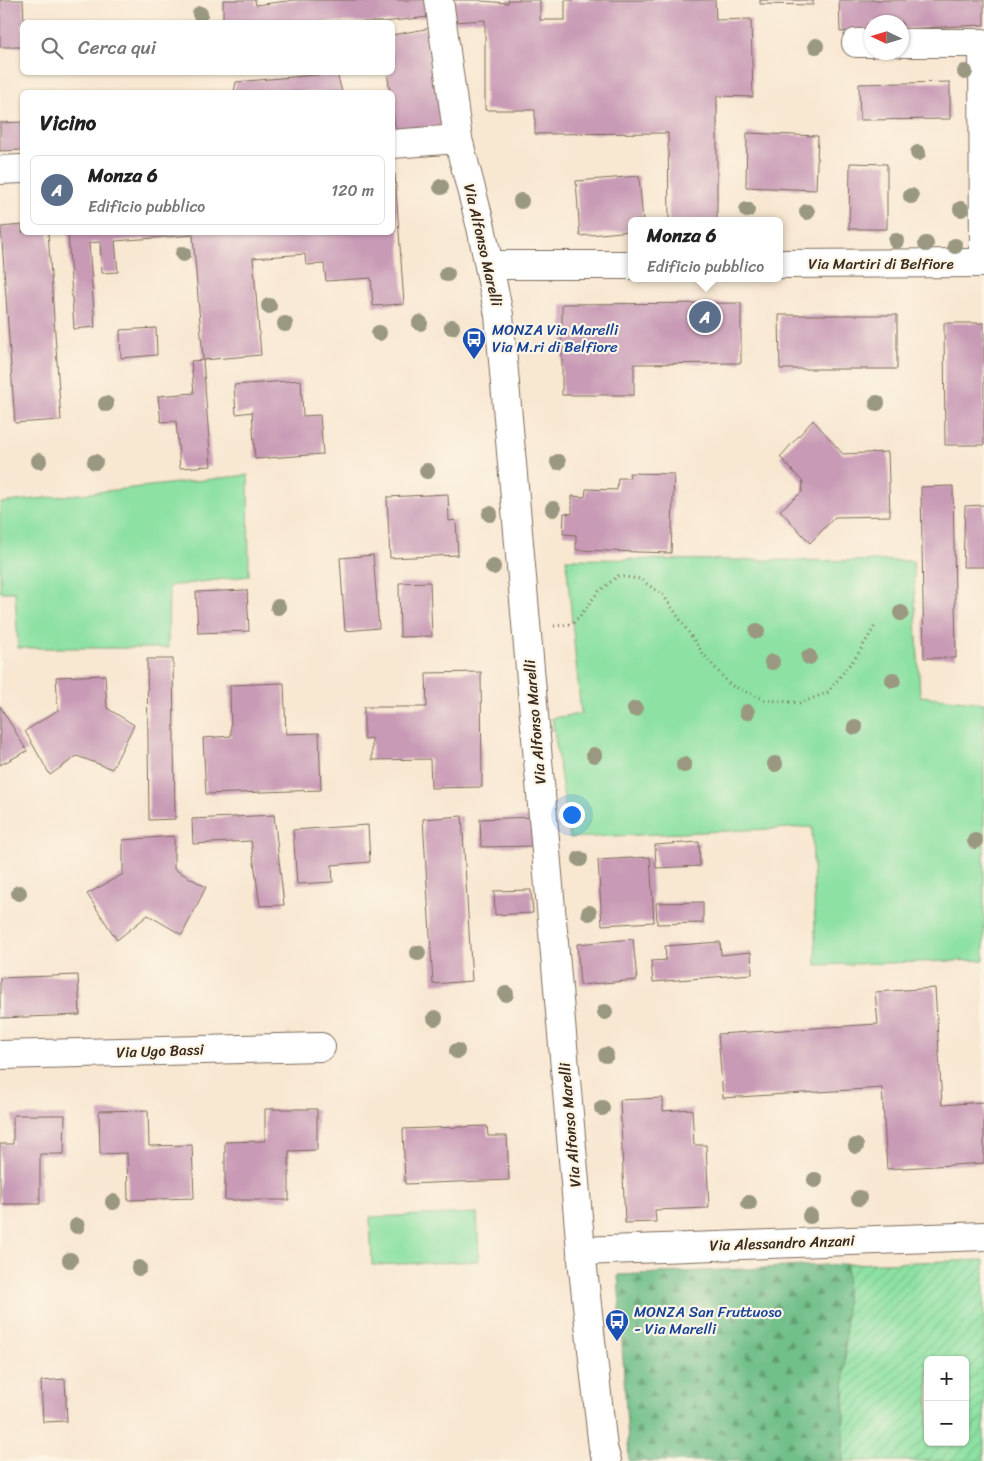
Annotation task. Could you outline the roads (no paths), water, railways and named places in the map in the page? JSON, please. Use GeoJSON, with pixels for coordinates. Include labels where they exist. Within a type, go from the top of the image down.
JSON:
{"type":"FeatureCollection","features":[{"type":"Feature","properties":{"kind":"street","name":"Via Alfonso Marelli"},"geometry":{"type":"LineString","coordinates":[[439,0],[458,140],[481,227],[499,315],[581,1251],[604,1457]]}},
{"type":"Feature","properties":{"kind":"street","name":"Via Martiri di Belfiore"},"geometry":{"type":"LineString","coordinates":[[783,264],[984,263],[983,43],[909,43]]}},
{"type":"Feature","properties":{"kind":"street"},"geometry":{"type":"LineString","coordinates":[[395,144],[458,140]]}},
{"type":"Feature","properties":{"kind":"street"},"geometry":{"type":"LineString","coordinates":[[0,170],[20,169]]}},
{"type":"Feature","properties":{"kind":"street"},"geometry":{"type":"LineString","coordinates":[[489,265],[628,264]]}},
{"type":"Feature","properties":{"kind":"street","name":"Via Ugo Bassi"},"geometry":{"type":"LineString","coordinates":[[0,1055],[321,1047]]}},
{"type":"Feature","properties":{"kind":"street","name":"Via Alessandro Anzani"},"geometry":{"type":"LineString","coordinates":[[581,1251],[984,1236]]}},
{"type":"Feature","properties":{"kind":"place","name":"Monza 6"},"geometry":{"type":"Point","coordinates":[705,317]}},
{"type":"Feature","properties":{"kind":"place","name":"MONZA Via Marelli Via M.ri di Belfiore"},"geometry":{"type":"Point","coordinates":[474,360]}},
{"type":"Feature","properties":{"kind":"place","name":"MONZA San Fruttuoso - Via Marelli"},"geometry":{"type":"Point","coordinates":[617,1342]}}]}
